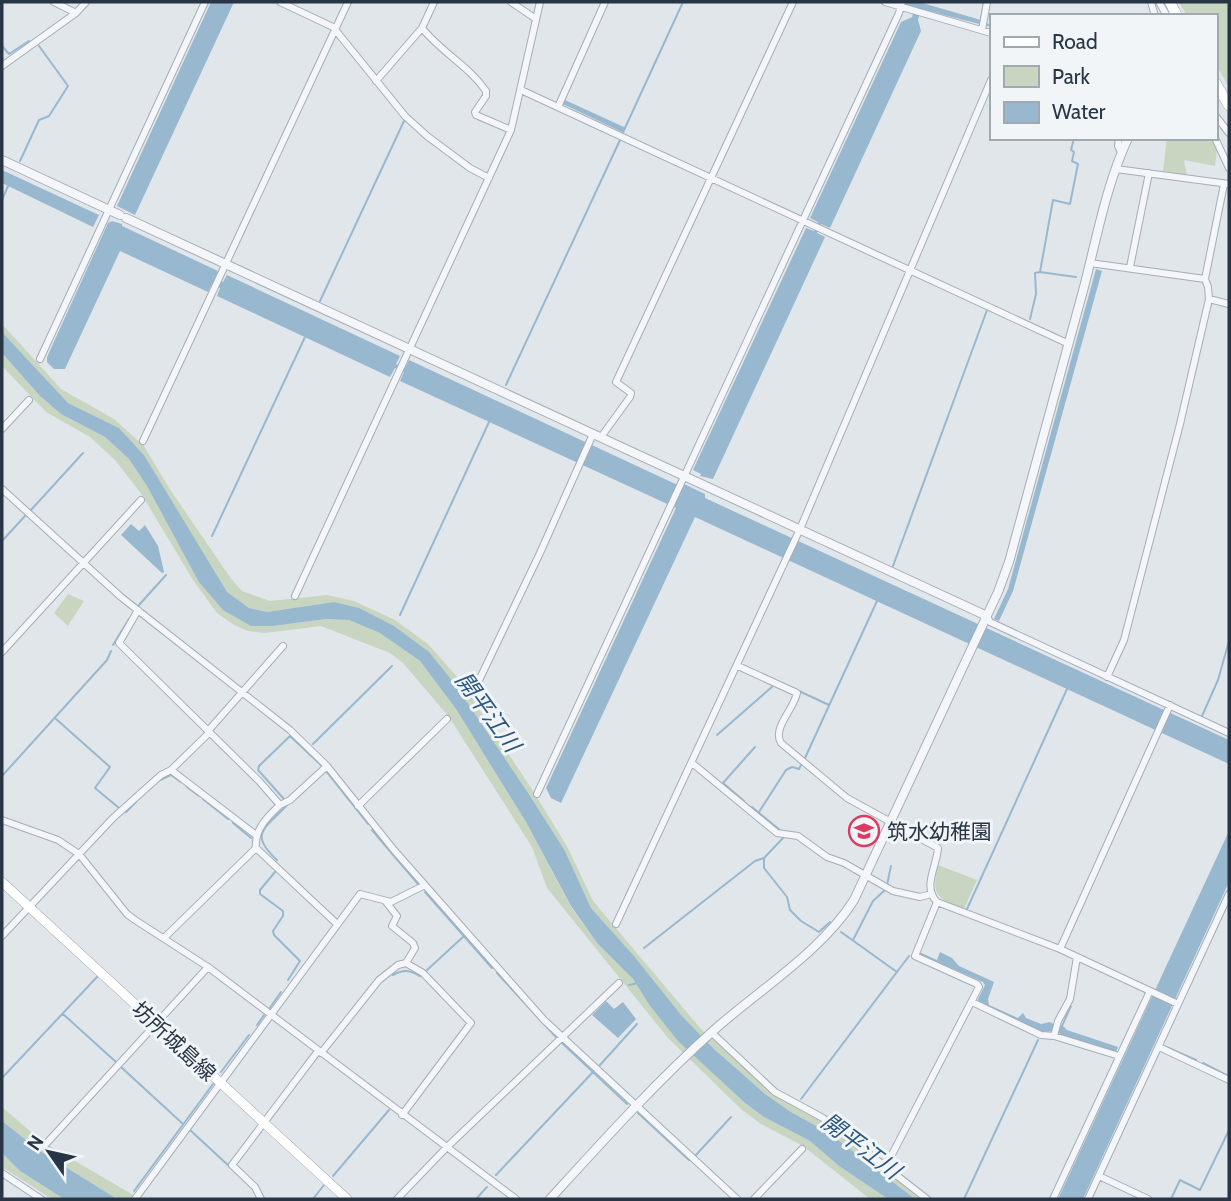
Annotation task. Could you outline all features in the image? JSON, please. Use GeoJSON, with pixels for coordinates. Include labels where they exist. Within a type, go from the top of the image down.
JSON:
{"type":"FeatureCollection","features":[{"type":"Feature","properties":{"kind":"main road"},"geometry":{"type":"LineString","coordinates":[[1217,85],[1229,106]]}},
{"type":"Feature","properties":{"kind":"main road","name":"坊所城島線"},"geometry":{"type":"LineString","coordinates":[[2,882],[347,1199]]}},
{"type":"Feature","properties":{"kind":"street"},"geometry":{"type":"LineString","coordinates":[[54,2],[76,13]]}},
{"type":"Feature","properties":{"kind":"street"},"geometry":{"type":"LineString","coordinates":[[2,66],[76,13],[86,2]]}},
{"type":"Feature","properties":{"kind":"street"},"geometry":{"type":"LineString","coordinates":[[40,359],[205,2]]}},
{"type":"Feature","properties":{"kind":"street"},"geometry":{"type":"LineString","coordinates":[[280,2],[329,24],[405,116],[470,169],[489,178]]}},
{"type":"Feature","properties":{"kind":"street"},"geometry":{"type":"LineString","coordinates":[[143,441],[348,2]]}},
{"type":"Feature","properties":{"kind":"street"},"geometry":{"type":"LineString","coordinates":[[376,81],[422,28],[434,2]]}},
{"type":"Feature","properties":{"kind":"street"},"geometry":{"type":"LineString","coordinates":[[511,2],[536,19]]}},
{"type":"Feature","properties":{"kind":"street"},"geometry":{"type":"LineString","coordinates":[[295,596],[511,130],[540,2]]}},
{"type":"Feature","properties":{"kind":"street"},"geometry":{"type":"LineString","coordinates":[[558,107],[605,2]]}},
{"type":"Feature","properties":{"kind":"street"},"geometry":{"type":"LineString","coordinates":[[472,695],[540,553],[577,468],[594,438],[630,397],[631,393],[616,382],[793,2]]}},
{"type":"Feature","properties":{"kind":"street"},"geometry":{"type":"LineString","coordinates":[[885,2],[901,4],[912,10],[990,33]]}},
{"type":"Feature","properties":{"kind":"street"},"geometry":{"type":"LineString","coordinates":[[982,30],[987,2]]}},
{"type":"Feature","properties":{"kind":"street"},"geometry":{"type":"LineString","coordinates":[[537,794],[901,4]]}},
{"type":"Feature","properties":{"kind":"street"},"geometry":{"type":"LineString","coordinates":[[422,28],[435,45],[475,76],[486,90],[486,96],[475,112],[476,115],[511,130]]}},
{"type":"Feature","properties":{"kind":"street"},"geometry":{"type":"LineString","coordinates":[[616,924],[798,533],[990,82]]}},
{"type":"Feature","properties":{"kind":"street"},"geometry":{"type":"LineString","coordinates":[[521,90],[1069,344]]}},
{"type":"Feature","properties":{"kind":"street"},"geometry":{"type":"LineString","coordinates":[[1217,118],[1229,133]]}},
{"type":"Feature","properties":{"kind":"street"},"geometry":{"type":"LineString","coordinates":[[1119,140],[1121,152]]}},
{"type":"Feature","properties":{"kind":"street"},"geometry":{"type":"LineString","coordinates":[[550,1199],[635,1106],[710,1034],[832,931],[854,900],[986,621],[1009,562],[1098,228],[1127,140]]}},
{"type":"Feature","properties":{"kind":"street"},"geometry":{"type":"LineString","coordinates":[[1216,140],[1229,168]]}},
{"type":"Feature","properties":{"kind":"street"},"geometry":{"type":"LineString","coordinates":[[2,160],[409,348],[594,438],[684,476],[798,533],[1169,708],[1229,733]]}},
{"type":"Feature","properties":{"kind":"street"},"geometry":{"type":"LineString","coordinates":[[1108,677],[1124,640],[1180,424],[1209,299],[1209,287],[1205,279],[1226,184],[1116,169]]}},
{"type":"Feature","properties":{"kind":"street"},"geometry":{"type":"LineString","coordinates":[[1130,267],[1149,173]]}},
{"type":"Feature","properties":{"kind":"street"},"geometry":{"type":"LineString","coordinates":[[1090,263],[1205,279]]}},
{"type":"Feature","properties":{"kind":"street"},"geometry":{"type":"LineString","coordinates":[[1209,299],[1229,304]]}},
{"type":"Feature","properties":{"kind":"street"},"geometry":{"type":"LineString","coordinates":[[2,429],[29,400]]}},
{"type":"Feature","properties":{"kind":"street"},"geometry":{"type":"LineString","coordinates":[[2,489],[138,610],[290,730],[327,766],[425,885],[561,1037],[737,1199]]}},
{"type":"Feature","properties":{"kind":"street"},"geometry":{"type":"LineString","coordinates":[[2,652],[141,500]]}},
{"type":"Feature","properties":{"kind":"street"},"geometry":{"type":"LineString","coordinates":[[138,610],[119,643],[280,805]]}},
{"type":"Feature","properties":{"kind":"street"},"geometry":{"type":"LineString","coordinates":[[2,936],[113,818],[145,788],[171,770],[209,732],[283,646]]}},
{"type":"Feature","properties":{"kind":"street"},"geometry":{"type":"LineString","coordinates":[[738,666],[797,693],[778,732],[781,743],[838,792],[938,848],[930,885],[931,894],[937,902],[1060,949],[1178,1004]]}},
{"type":"Feature","properties":{"kind":"street"},"geometry":{"type":"LineString","coordinates":[[1060,949],[1169,708]]}},
{"type":"Feature","properties":{"kind":"street"},"geometry":{"type":"LineString","coordinates":[[358,806],[447,719]]}},
{"type":"Feature","properties":{"kind":"street"},"geometry":{"type":"LineString","coordinates":[[692,762],[775,831],[798,836],[827,858],[866,875],[893,891],[918,897],[931,894]]}},
{"type":"Feature","properties":{"kind":"street"},"geometry":{"type":"LineString","coordinates":[[164,938],[256,848],[256,835],[267,818],[327,766]]}},
{"type":"Feature","properties":{"kind":"street"},"geometry":{"type":"LineString","coordinates":[[171,770],[256,835]]}},
{"type":"Feature","properties":{"kind":"street"},"geometry":{"type":"LineString","coordinates":[[2,820],[58,841],[79,854],[127,914],[208,967],[516,1199]]}},
{"type":"Feature","properties":{"kind":"street"},"geometry":{"type":"LineString","coordinates":[[256,848],[337,923]]}},
{"type":"Feature","properties":{"kind":"street"},"geometry":{"type":"LineString","coordinates":[[386,902],[425,885]]}},
{"type":"Feature","properties":{"kind":"street"},"geometry":{"type":"LineString","coordinates":[[135,1199],[360,894],[375,896],[386,902],[397,916],[392,926],[415,948],[406,963]]}},
{"type":"Feature","properties":{"kind":"street"},"geometry":{"type":"LineString","coordinates":[[1088,1199],[1229,894]]}},
{"type":"Feature","properties":{"kind":"street"},"geometry":{"type":"LineString","coordinates":[[886,1166],[979,985],[915,955],[937,902]]}},
{"type":"Feature","properties":{"kind":"street"},"geometry":{"type":"LineString","coordinates":[[1054,1035],[1070,999],[1077,957]]}},
{"type":"Feature","properties":{"kind":"street"},"geometry":{"type":"LineString","coordinates":[[261,1199],[255,1187],[232,1165],[379,980],[398,965],[406,963],[423,973],[471,1024],[402,1115]]}},
{"type":"Feature","properties":{"kind":"street"},"geometry":{"type":"LineString","coordinates":[[44,1146],[208,967]]}},
{"type":"Feature","properties":{"kind":"street"},"geometry":{"type":"LineString","coordinates":[[397,1199],[446,1148],[619,983]]}},
{"type":"Feature","properties":{"kind":"street"},"geometry":{"type":"LineString","coordinates":[[1053,1199],[1150,990]]}},
{"type":"Feature","properties":{"kind":"street"},"geometry":{"type":"LineString","coordinates":[[972,1002],[1041,1035],[1054,1035],[1119,1056]]}},
{"type":"Feature","properties":{"kind":"street"},"geometry":{"type":"LineString","coordinates":[[710,1034],[775,1092],[823,1118],[927,1199]]}},
{"type":"Feature","properties":{"kind":"street"},"geometry":{"type":"LineString","coordinates":[[1159,1047],[1229,1080]]}},
{"type":"Feature","properties":{"kind":"street"},"geometry":{"type":"LineString","coordinates":[[754,1199],[802,1149]]}},
{"type":"Feature","properties":{"kind":"street"},"geometry":{"type":"LineString","coordinates":[[2,1173],[41,1199]]}},
{"type":"Feature","properties":{"kind":"street"},"geometry":{"type":"LineString","coordinates":[[1098,1176],[1148,1199]]}},
{"type":"Feature","properties":{"kind":"green space"},"geometry":{"type":"Polygon","coordinates":[[[1179,2],[1229,2],[1229,87],[1217,66],[1217,14],[1186,14],[1179,2]]]}},
{"type":"Feature","properties":{"kind":"green space"},"geometry":{"type":"Polygon","coordinates":[[[1167,140],[1212,141],[1217,149],[1215,166],[1184,160],[1187,175],[1163,171],[1167,140]]]}},
{"type":"Feature","properties":{"kind":"green space"},"geometry":{"type":"Polygon","coordinates":[[[2,324],[61,389],[114,419],[144,446],[169,488],[242,591],[270,601],[327,595],[354,601],[395,620],[428,644],[460,680],[535,794],[568,848],[593,901],[701,1029],[774,1094],[825,1123],[924,1199],[915,1199],[829,1133],[765,1094],[682,1016],[591,908],[565,851],[454,683],[334,602],[267,612],[249,608],[226,592],[144,455],[119,428],[68,403],[2,332],[2,324]]]}},
{"type":"Feature","properties":{"kind":"green space"},"geometry":{"type":"Polygon","coordinates":[[[2,353],[40,396],[61,414],[105,437],[129,459],[200,582],[273,626],[326,619],[349,620],[380,633],[420,661],[456,709],[526,822],[571,907],[597,943],[633,979],[650,1006],[678,1040],[745,1103],[764,1117],[810,1141],[839,1166],[888,1199],[870,1199],[803,1146],[761,1124],[742,1110],[668,1038],[547,888],[532,847],[449,717],[403,663],[390,653],[321,626],[265,633],[248,631],[217,613],[193,580],[142,495],[115,460],[90,437],[46,412],[2,366],[2,353]]]}},
{"type":"Feature","properties":{"kind":"green space"},"geometry":{"type":"Polygon","coordinates":[[[68,594],[84,601],[68,626],[54,613],[68,594]]]}},
{"type":"Feature","properties":{"kind":"green space"},"geometry":{"type":"Polygon","coordinates":[[[938,865],[977,880],[964,909],[947,902],[938,894],[935,883],[938,865]]]}},
{"type":"Feature","properties":{"kind":"green space"},"geometry":{"type":"Polygon","coordinates":[[[2,1107],[43,1142],[140,1199],[117,1199],[40,1151],[2,1121],[2,1107]]]}},
{"type":"Feature","properties":{"kind":"green space"},"geometry":{"type":"Polygon","coordinates":[[[2,1153],[20,1171],[64,1199],[52,1199],[2,1167],[2,1153]]]}},
{"type":"Feature","properties":{"kind":"water"},"geometry":{"type":"Polygon","coordinates":[[[211,2],[234,2],[135,215],[117,206],[211,2]]]}},
{"type":"Feature","properties":{"kind":"water"},"geometry":{"type":"Polygon","coordinates":[[[897,2],[919,2],[981,20],[979,24],[921,9],[918,20],[921,31],[830,228],[821,224],[817,233],[825,237],[713,479],[700,476],[701,474],[693,470],[806,228],[814,231],[818,222],[810,218],[901,22],[912,17],[915,7],[897,2]]]}},
{"type":"Feature","properties":{"kind":"water"},"geometry":{"type":"Polygon","coordinates":[[[565,100],[626,128],[624,133],[563,104],[565,100]]]}},
{"type":"Feature","properties":{"kind":"water"},"geometry":{"type":"Polygon","coordinates":[[[2,170],[99,215],[93,227],[2,183],[2,170]]]}},
{"type":"Feature","properties":{"kind":"water"},"geometry":{"type":"Polygon","coordinates":[[[112,221],[218,271],[215,278],[223,282],[227,275],[400,356],[396,364],[405,368],[409,360],[682,487],[684,484],[705,494],[705,498],[1229,740],[1229,764],[695,517],[561,803],[551,798],[546,788],[676,508],[400,381],[404,372],[395,368],[390,377],[217,296],[220,288],[212,284],[208,292],[120,251],[65,369],[54,369],[47,362],[47,357],[108,223],[112,221]]]}},
{"type":"Feature","properties":{"kind":"water"},"geometry":{"type":"Polygon","coordinates":[[[1096,269],[1102,271],[1013,591],[999,621],[994,619],[1008,589],[1096,269]]]}},
{"type":"Feature","properties":{"kind":"water"},"geometry":{"type":"Polygon","coordinates":[[[2,332],[68,403],[119,428],[144,455],[227,592],[249,608],[267,612],[334,602],[359,608],[394,626],[429,652],[454,683],[565,851],[591,908],[682,1016],[765,1094],[829,1133],[915,1199],[888,1199],[839,1166],[810,1141],[764,1117],[678,1041],[650,1006],[633,979],[597,943],[571,906],[526,822],[456,709],[420,661],[380,633],[349,620],[326,619],[251,626],[223,610],[199,582],[147,486],[129,459],[105,437],[61,414],[40,396],[2,353],[2,332]]]}},
{"type":"Feature","properties":{"kind":"water"},"geometry":{"type":"Polygon","coordinates":[[[131,524],[139,531],[145,525],[158,546],[164,572],[121,535],[131,524]]]}},
{"type":"Feature","properties":{"kind":"water"},"geometry":{"type":"Polygon","coordinates":[[[1229,831],[1229,882],[1083,1199],[1058,1199],[1229,831]]]}},
{"type":"Feature","properties":{"kind":"water"},"geometry":{"type":"Polygon","coordinates":[[[919,952],[937,960],[940,952],[952,958],[959,966],[994,982],[988,999],[989,1005],[1018,1018],[1023,1013],[1026,1018],[1041,1024],[1050,1022],[1058,1027],[1061,1026],[1070,1005],[1072,1006],[1063,1026],[1067,1030],[1118,1047],[1116,1052],[1061,1035],[1057,1031],[1042,1032],[979,1003],[978,999],[985,985],[983,982],[919,952]]]}},
{"type":"Feature","properties":{"kind":"water"},"geometry":{"type":"Polygon","coordinates":[[[606,1001],[614,1009],[623,1002],[636,1019],[618,1038],[592,1015],[606,1001]]]}},
{"type":"Feature","properties":{"kind":"water"},"geometry":{"type":"Polygon","coordinates":[[[2,1121],[40,1151],[117,1199],[64,1199],[20,1171],[2,1153],[2,1121]]]}},
{"type":"Feature","properties":{"kind":"waterway"},"geometry":{"type":"LineString","coordinates":[[535,11],[537,2]]}},
{"type":"Feature","properties":{"kind":"waterway"},"geometry":{"type":"LineString","coordinates":[[625,128],[683,2]]}},
{"type":"Feature","properties":{"kind":"waterway"},"geometry":{"type":"LineString","coordinates":[[981,20],[984,2]]}},
{"type":"Feature","properties":{"kind":"waterway"},"geometry":{"type":"LineString","coordinates":[[986,24],[990,26]]}},
{"type":"Feature","properties":{"kind":"waterway"},"geometry":{"type":"LineString","coordinates":[[2,46],[9,54],[29,41]]}},
{"type":"Feature","properties":{"kind":"waterway"},"geometry":{"type":"LineString","coordinates":[[20,161],[39,120],[49,116],[68,86],[39,46]]}},
{"type":"Feature","properties":{"kind":"waterway"},"geometry":{"type":"LineString","coordinates":[[320,301],[404,121]]}},
{"type":"Feature","properties":{"kind":"waterway"},"geometry":{"type":"LineString","coordinates":[[506,385],[620,140]]}},
{"type":"Feature","properties":{"kind":"waterway"},"geometry":{"type":"LineString","coordinates":[[1074,140],[1072,161],[1078,164],[1070,204],[1053,200],[1040,272],[1076,277]]}},
{"type":"Feature","properties":{"kind":"waterway"},"geometry":{"type":"LineString","coordinates":[[2,200],[8,186]]}},
{"type":"Feature","properties":{"kind":"waterway"},"geometry":{"type":"LineString","coordinates":[[1030,319],[1036,294],[1035,273],[1040,272]]}},
{"type":"Feature","properties":{"kind":"waterway"},"geometry":{"type":"LineString","coordinates":[[893,566],[987,310]]}},
{"type":"Feature","properties":{"kind":"waterway"},"geometry":{"type":"LineString","coordinates":[[212,536],[305,337]]}},
{"type":"Feature","properties":{"kind":"waterway"},"geometry":{"type":"LineString","coordinates":[[400,615],[489,422]]}},
{"type":"Feature","properties":{"kind":"waterway"},"geometry":{"type":"LineString","coordinates":[[31,510],[83,453]]}},
{"type":"Feature","properties":{"kind":"waterway"},"geometry":{"type":"LineString","coordinates":[[2,541],[25,516]]}},
{"type":"Feature","properties":{"kind":"waterway"},"geometry":{"type":"LineString","coordinates":[[139,605],[166,575]]}},
{"type":"Feature","properties":{"kind":"waterway"},"geometry":{"type":"LineString","coordinates":[[805,758],[877,601]]}},
{"type":"Feature","properties":{"kind":"waterway"},"geometry":{"type":"LineString","coordinates":[[113,645],[129,619]]}},
{"type":"Feature","properties":{"kind":"waterway"},"geometry":{"type":"LineString","coordinates":[[1202,716],[1218,680],[1229,641]]}},
{"type":"Feature","properties":{"kind":"waterway"},"geometry":{"type":"LineString","coordinates":[[2,776],[107,660],[111,651]]}},
{"type":"Feature","properties":{"kind":"waterway"},"geometry":{"type":"LineString","coordinates":[[313,744],[392,666]]}},
{"type":"Feature","properties":{"kind":"waterway"},"geometry":{"type":"LineString","coordinates":[[717,735],[773,686]]}},
{"type":"Feature","properties":{"kind":"waterway"},"geometry":{"type":"LineString","coordinates":[[967,909],[1067,689]]}},
{"type":"Feature","properties":{"kind":"waterway"},"geometry":{"type":"LineString","coordinates":[[799,691],[829,705]]}},
{"type":"Feature","properties":{"kind":"waterway"},"geometry":{"type":"LineString","coordinates":[[56,719],[110,767],[95,788],[119,808]]}},
{"type":"Feature","properties":{"kind":"waterway"},"geometry":{"type":"LineString","coordinates":[[284,799],[258,770],[290,736],[322,766]]}},
{"type":"Feature","properties":{"kind":"waterway"},"geometry":{"type":"LineString","coordinates":[[744,801],[723,783],[755,747]]}},
{"type":"Feature","properties":{"kind":"waterway"},"geometry":{"type":"LineString","coordinates":[[759,812],[786,770],[792,767],[799,769],[801,765]]}},
{"type":"Feature","properties":{"kind":"waterway"},"geometry":{"type":"LineString","coordinates":[[326,771],[368,824]]}},
{"type":"Feature","properties":{"kind":"waterway"},"geometry":{"type":"LineString","coordinates":[[160,780],[171,775],[181,782]]}},
{"type":"Feature","properties":{"kind":"waterway"},"geometry":{"type":"LineString","coordinates":[[187,787],[199,796]]}},
{"type":"Feature","properties":{"kind":"waterway"},"geometry":{"type":"LineString","coordinates":[[203,799],[228,819]]}},
{"type":"Feature","properties":{"kind":"waterway"},"geometry":{"type":"LineString","coordinates":[[126,812],[136,802]]}},
{"type":"Feature","properties":{"kind":"waterway"},"geometry":{"type":"LineString","coordinates":[[277,860],[263,843],[263,831],[287,805]]}},
{"type":"Feature","properties":{"kind":"waterway"},"geometry":{"type":"LineString","coordinates":[[752,807],[781,831]]}},
{"type":"Feature","properties":{"kind":"waterway"},"geometry":{"type":"LineString","coordinates":[[233,823],[251,838]]}},
{"type":"Feature","properties":{"kind":"waterway"},"geometry":{"type":"LineString","coordinates":[[372,830],[418,884]]}},
{"type":"Feature","properties":{"kind":"waterway"},"geometry":{"type":"LineString","coordinates":[[784,837],[764,858],[764,868],[787,897],[790,910],[801,921],[819,932],[830,922]]}},
{"type":"Feature","properties":{"kind":"waterway"},"geometry":{"type":"LineString","coordinates":[[644,948],[755,861],[764,858]]}},
{"type":"Feature","properties":{"kind":"waterway"},"geometry":{"type":"LineString","coordinates":[[887,885],[891,866]]}},
{"type":"Feature","properties":{"kind":"waterway"},"geometry":{"type":"LineString","coordinates":[[275,872],[260,890],[260,894],[283,911],[283,916],[273,931],[274,935],[300,961],[288,980]]}},
{"type":"Feature","properties":{"kind":"waterway"},"geometry":{"type":"LineString","coordinates":[[853,940],[873,901],[885,890]]}},
{"type":"Feature","properties":{"kind":"waterway"},"geometry":{"type":"LineString","coordinates":[[425,892],[492,968]]}},
{"type":"Feature","properties":{"kind":"waterway"},"geometry":{"type":"LineString","coordinates":[[841,932],[897,972]]}},
{"type":"Feature","properties":{"kind":"waterway"},"geometry":{"type":"LineString","coordinates":[[426,971],[464,936]]}},
{"type":"Feature","properties":{"kind":"waterway"},"geometry":{"type":"LineString","coordinates":[[801,1099],[909,956]]}},
{"type":"Feature","properties":{"kind":"waterway"},"geometry":{"type":"LineString","coordinates":[[393,975],[406,971],[420,976]]}},
{"type":"Feature","properties":{"kind":"waterway"},"geometry":{"type":"LineString","coordinates":[[497,973],[556,1037]]}},
{"type":"Feature","properties":{"kind":"waterway"},"geometry":{"type":"LineString","coordinates":[[2,1078],[97,977]]}},
{"type":"Feature","properties":{"kind":"waterway"},"geometry":{"type":"LineString","coordinates":[[629,985],[638,983]]}},
{"type":"Feature","properties":{"kind":"waterway"},"geometry":{"type":"LineString","coordinates":[[269,1009],[281,992]]}},
{"type":"Feature","properties":{"kind":"waterway"},"geometry":{"type":"LineString","coordinates":[[63,1014],[116,1062]]}},
{"type":"Feature","properties":{"kind":"waterway"},"geometry":{"type":"LineString","coordinates":[[257,1025],[264,1015]]}},
{"type":"Feature","properties":{"kind":"waterway"},"geometry":{"type":"LineString","coordinates":[[600,1065],[637,1024]]}},
{"type":"Feature","properties":{"kind":"waterway"},"geometry":{"type":"LineString","coordinates":[[221,1072],[249,1035]]}},
{"type":"Feature","properties":{"kind":"waterway"},"geometry":{"type":"LineString","coordinates":[[964,1199],[1038,1040]]}},
{"type":"Feature","properties":{"kind":"waterway"},"geometry":{"type":"LineString","coordinates":[[562,1043],[627,1104]]}},
{"type":"Feature","properties":{"kind":"waterway"},"geometry":{"type":"LineString","coordinates":[[1164,1046],[1196,1060]]}},
{"type":"Feature","properties":{"kind":"waterway"},"geometry":{"type":"LineString","coordinates":[[1203,1063],[1228,1076]]}},
{"type":"Feature","properties":{"kind":"waterway"},"geometry":{"type":"LineString","coordinates":[[121,1067],[183,1124]]}},
{"type":"Feature","properties":{"kind":"waterway"},"geometry":{"type":"LineString","coordinates":[[496,1175],[593,1072]]}},
{"type":"Feature","properties":{"kind":"waterway"},"geometry":{"type":"LineString","coordinates":[[134,1191],[213,1084]]}},
{"type":"Feature","properties":{"kind":"waterway"},"geometry":{"type":"LineString","coordinates":[[333,1176],[389,1110]]}},
{"type":"Feature","properties":{"kind":"waterway"},"geometry":{"type":"LineString","coordinates":[[638,1113],[689,1160]]}},
{"type":"Feature","properties":{"kind":"waterway"},"geometry":{"type":"LineString","coordinates":[[695,1156],[731,1117]]}},
{"type":"Feature","properties":{"kind":"waterway"},"geometry":{"type":"LineString","coordinates":[[190,1130],[230,1167]]}},
{"type":"Feature","properties":{"kind":"waterway"},"geometry":{"type":"LineString","coordinates":[[1171,1199],[1180,1180],[1200,1190],[1229,1130]]}},
{"type":"Feature","properties":{"kind":"waterway"},"geometry":{"type":"LineString","coordinates":[[313,1199],[324,1185]]}},
{"type":"Feature","properties":{"kind":"waterway"},"geometry":{"type":"LineString","coordinates":[[476,1199],[487,1187]]}},
{"type":"Feature","properties":{"kind":"place","name":"筑水幼稚園"},"geometry":{"type":"Point","coordinates":[864,831]}},
{"type":"Feature","properties":{"kind":"water label","name":"開平江川"},"geometry":{"type":"Point","coordinates":[488,712]}},
{"type":"Feature","properties":{"kind":"water label","name":"開平江川"},"geometry":{"type":"Point","coordinates":[861,1146]}}]}
